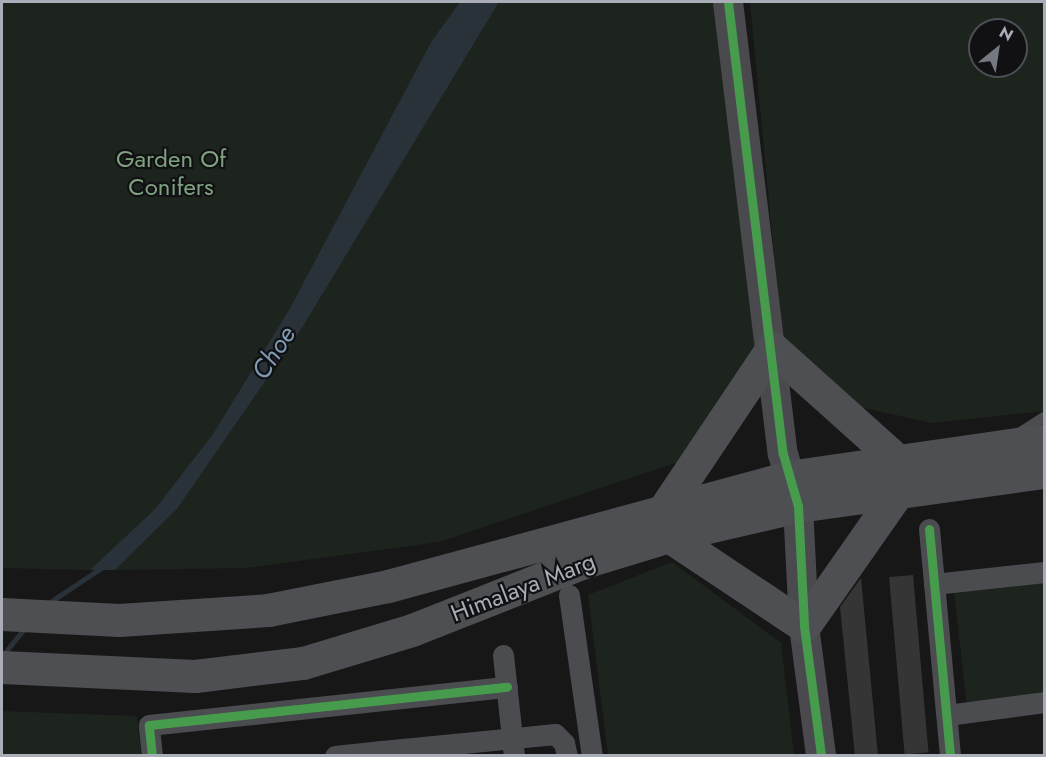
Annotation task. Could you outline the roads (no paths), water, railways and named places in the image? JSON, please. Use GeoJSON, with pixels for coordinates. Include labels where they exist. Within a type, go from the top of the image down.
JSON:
{"type":"FeatureCollection","features":[{"type":"Feature","properties":{"kind":"main road"},"geometry":{"type":"LineString","coordinates":[[897,460],[772,348],[667,522],[804,626],[897,493]]}},
{"type":"Feature","properties":{"kind":"main road","name":"Himalaya Marg"},"geometry":{"type":"LineString","coordinates":[[2,614],[119,620],[268,610],[388,586],[793,492],[897,460],[1044,441]]}},
{"type":"Feature","properties":{"kind":"main road","name":"Himalaya Marg"},"geometry":{"type":"LineString","coordinates":[[793,492],[897,493],[1044,472]]}},
{"type":"Feature","properties":{"kind":"main road","name":"Himalaya Marg"},"geometry":{"type":"LineString","coordinates":[[2,667],[195,676],[303,663],[412,630],[584,562],[667,522]]}},
{"type":"Feature","properties":{"kind":"street"},"geometry":{"type":"LineString","coordinates":[[728,2],[772,348],[793,492],[804,626],[821,756]]}},
{"type":"Feature","properties":{"kind":"street"},"geometry":{"type":"LineString","coordinates":[[929,529],[950,756]]}},
{"type":"Feature","properties":{"kind":"street"},"geometry":{"type":"LineString","coordinates":[[934,584],[1044,572]]}},
{"type":"Feature","properties":{"kind":"street"},"geometry":{"type":"LineString","coordinates":[[569,595],[592,756]]}},
{"type":"Feature","properties":{"kind":"street"},"geometry":{"type":"LineString","coordinates":[[503,655],[513,747]]}},
{"type":"Feature","properties":{"kind":"street"},"geometry":{"type":"LineString","coordinates":[[152,756],[149,725],[507,687]]}},
{"type":"Feature","properties":{"kind":"street"},"geometry":{"type":"LineString","coordinates":[[946,715],[1044,702]]}},
{"type":"Feature","properties":{"kind":"street"},"geometry":{"type":"LineString","coordinates":[[335,756],[513,747],[555,734],[564,743],[567,756]]}},
{"type":"Feature","properties":{"kind":"lane"},"geometry":{"type":"LineString","coordinates":[[999,447],[1044,417]]}},
{"type":"Feature","properties":{"kind":"water"},"geometry":{"type":"Polygon","coordinates":[[[460,2],[499,2],[302,328],[177,509],[115,570],[90,570],[155,509],[213,434],[290,308],[431,42],[460,2]]]}},
{"type":"Feature","properties":{"kind":"waterway","name":"Choe"},"geometry":{"type":"LineString","coordinates":[[47,604],[104,566]]}},
{"type":"Feature","properties":{"kind":"waterway","name":"Choe"},"geometry":{"type":"LineString","coordinates":[[2,656],[26,626]]}},
{"type":"Feature","properties":{"kind":"park label","name":"Garden Of Conifers"},"geometry":{"type":"Point","coordinates":[171,173]}}]}
